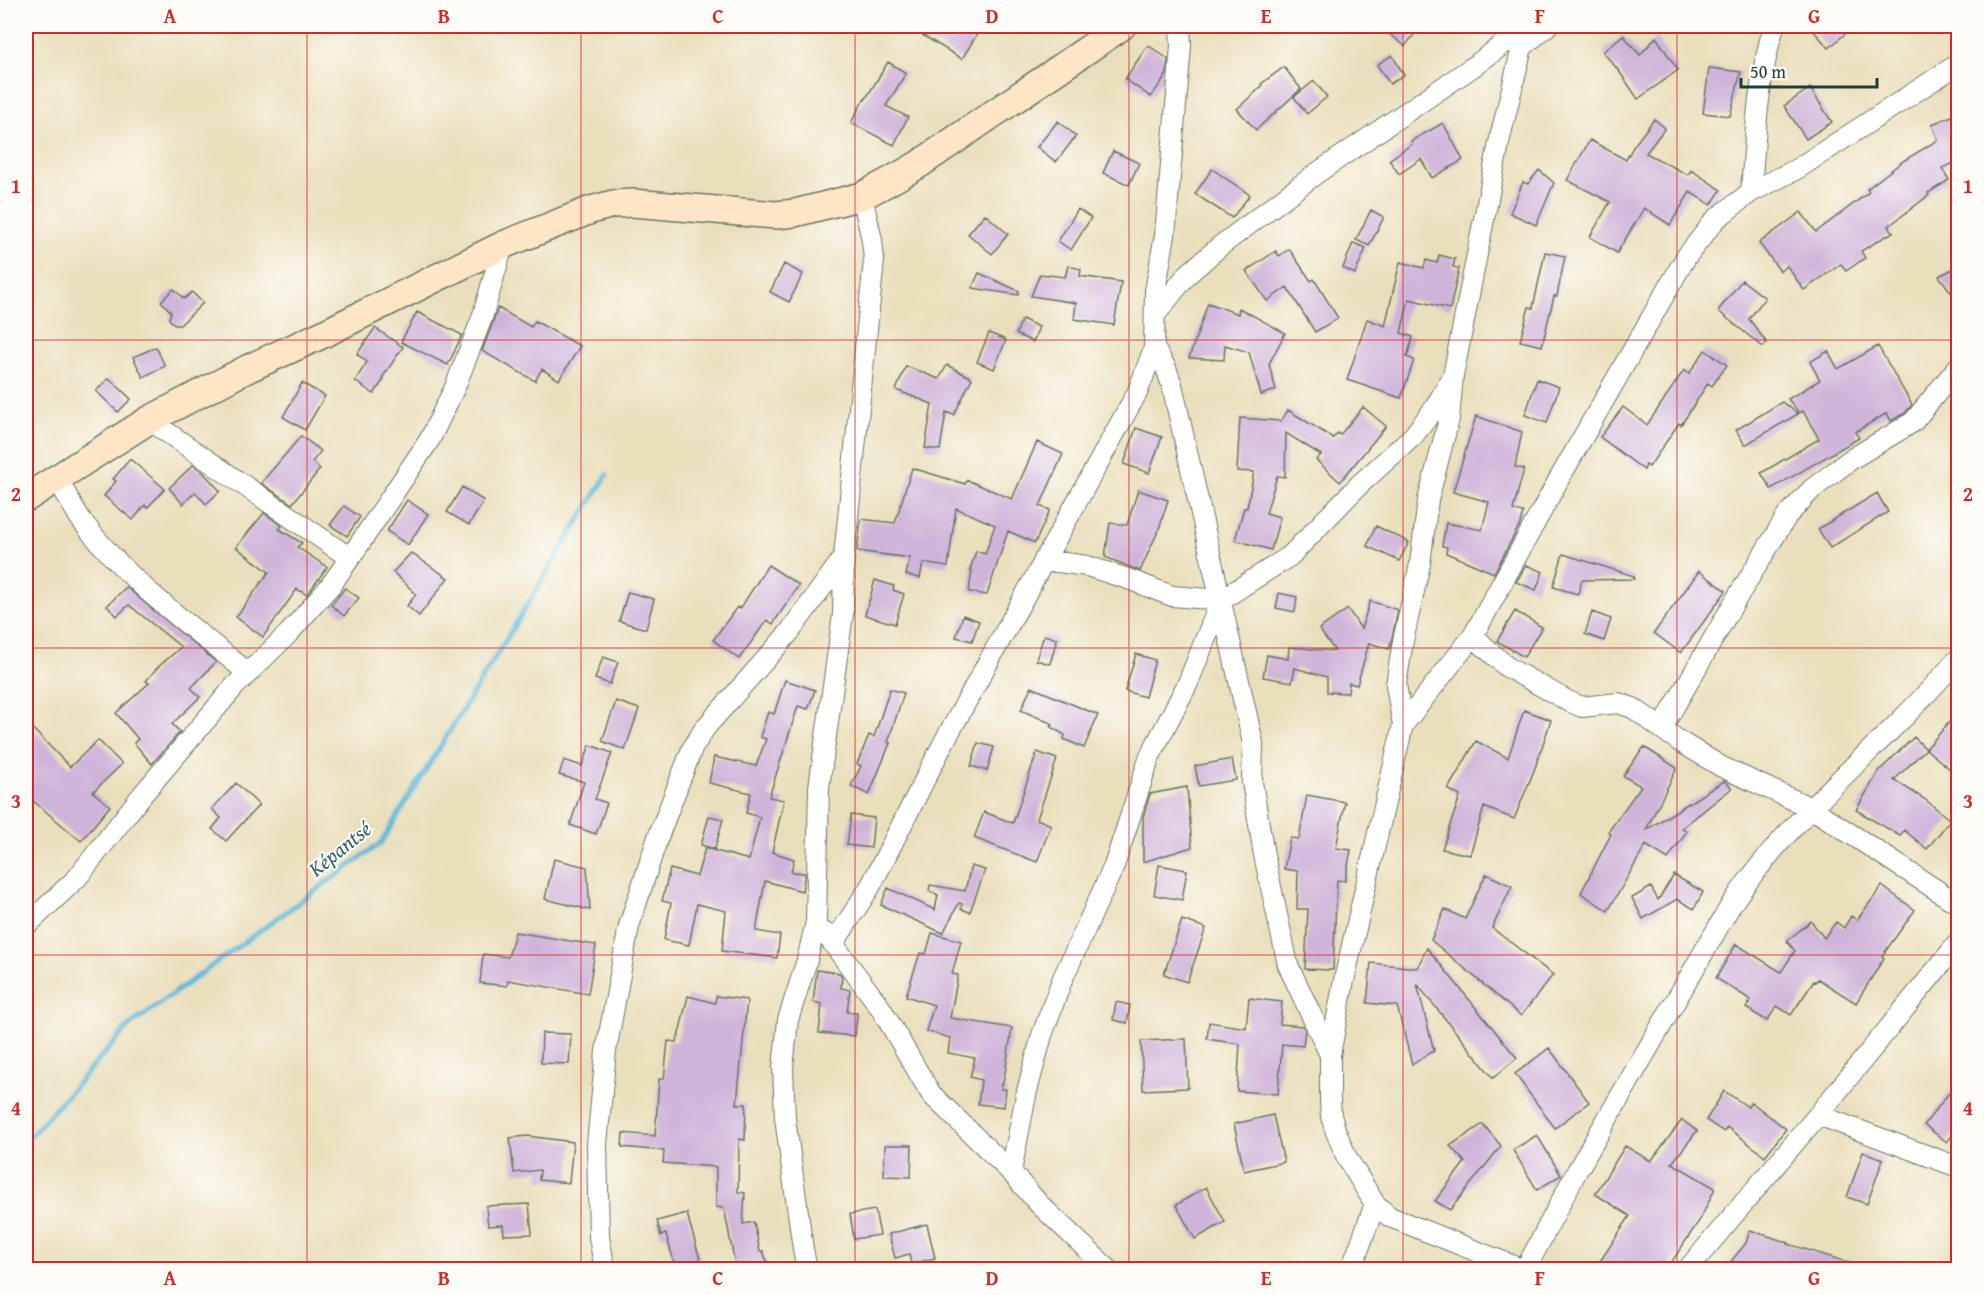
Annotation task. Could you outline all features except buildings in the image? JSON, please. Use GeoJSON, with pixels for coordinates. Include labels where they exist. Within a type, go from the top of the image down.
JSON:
{"type":"FeatureCollection","features":[{"type":"Feature","properties":{"kind":"main road"},"geometry":{"type":"LineString","coordinates":[[26,498],[149,420],[249,368],[503,245],[591,210],[613,204],[633,203],[776,215],[795,213],[862,196],[918,165],[1122,26]]}},
{"type":"Feature","properties":{"kind":"street"},"geometry":{"type":"LineString","coordinates":[[834,943],[870,887],[944,742],[1138,390],[1154,348],[1155,291],[1165,235],[1180,26]]}},
{"type":"Feature","properties":{"kind":"street"},"geometry":{"type":"LineString","coordinates":[[1155,315],[1187,275],[1219,247],[1317,173],[1522,34],[1547,26]]}},
{"type":"Feature","properties":{"kind":"street"},"geometry":{"type":"LineString","coordinates":[[1751,192],[1755,132],[1767,48],[1774,26]]}},
{"type":"Feature","properties":{"kind":"street"},"geometry":{"type":"LineString","coordinates":[[1522,34],[1454,376],[1449,419],[1428,500],[1420,564],[1403,641],[1396,685],[1403,725],[1344,980],[1330,1055],[1331,1116],[1347,1158],[1375,1204],[1390,1218],[1524,1269],[1577,1171],[1731,905],[1751,875],[1810,808],[1907,714],[1959,658]]}},
{"type":"Feature","properties":{"kind":"street"},"geometry":{"type":"LineString","coordinates":[[1403,725],[1473,636],[1559,478],[1686,257],[1716,219],[1751,192],[1797,169],[1955,70]]}},
{"type":"Feature","properties":{"kind":"street"},"geometry":{"type":"LineString","coordinates":[[807,1269],[785,1118],[783,1068],[788,1020],[816,922],[819,787],[843,614],[844,557],[858,396],[874,260],[862,196]]}},
{"type":"Feature","properties":{"kind":"street"},"geometry":{"type":"LineString","coordinates":[[26,926],[77,878],[141,795],[248,673],[296,625],[351,558],[430,439],[455,387],[482,318],[503,245]]}},
{"type":"Feature","properties":{"kind":"street"},"geometry":{"type":"LineString","coordinates":[[1154,348],[1172,385],[1253,743],[1252,782],[1264,855],[1288,965],[1330,1055]]}},
{"type":"Feature","properties":{"kind":"street"},"geometry":{"type":"LineString","coordinates":[[1662,728],[1740,592],[1787,516],[1812,489],[1850,460],[1913,422],[1959,367]]}},
{"type":"Feature","properties":{"kind":"street"},"geometry":{"type":"LineString","coordinates":[[1011,1173],[1042,1035],[1062,980],[1114,866],[1150,756],[1188,683],[1221,600],[1290,556],[1359,485],[1413,436],[1434,409],[1454,376]]}},
{"type":"Feature","properties":{"kind":"street"},"geometry":{"type":"LineString","coordinates":[[149,420],[351,558]]}},
{"type":"Feature","properties":{"kind":"street"},"geometry":{"type":"LineString","coordinates":[[57,477],[82,520],[127,573],[248,673]]}},
{"type":"Feature","properties":{"kind":"street"},"geometry":{"type":"LineString","coordinates":[[605,1269],[599,1237],[597,1144],[606,1051],[629,926],[658,837],[692,749],[705,728],[788,634],[844,557]]}},
{"type":"Feature","properties":{"kind":"street"},"geometry":{"type":"LineString","coordinates":[[1044,560],[1087,566],[1172,596],[1221,600]]}},
{"type":"Feature","properties":{"kind":"street"},"geometry":{"type":"LineString","coordinates":[[1473,636],[1507,667],[1568,701],[1582,706],[1618,703],[1633,708],[1678,741],[1722,767],[1810,808],[1959,904]]}},
{"type":"Feature","properties":{"kind":"street"},"geometry":{"type":"LineString","coordinates":[[816,922],[880,1007],[931,1094],[1039,1204],[1109,1269]]}},
{"type":"Feature","properties":{"kind":"street"},"geometry":{"type":"LineString","coordinates":[[1687,1269],[1818,1115],[1959,943]]}},
{"type":"Feature","properties":{"kind":"street"},"geometry":{"type":"LineString","coordinates":[[1818,1115],[1959,1167]]}},
{"type":"Feature","properties":{"kind":"street"},"geometry":{"type":"LineString","coordinates":[[1351,1269],[1375,1204]]}},
{"type":"Feature","properties":{"kind":"waterway","name":"Képantsé"},"geometry":{"type":"LineString","coordinates":[[26,1141],[130,1025],[381,843],[607,475]]}}]}
